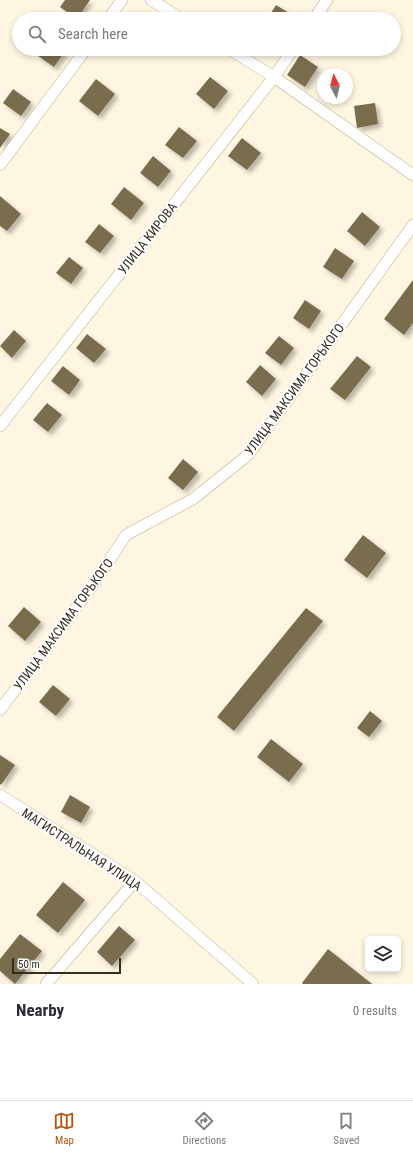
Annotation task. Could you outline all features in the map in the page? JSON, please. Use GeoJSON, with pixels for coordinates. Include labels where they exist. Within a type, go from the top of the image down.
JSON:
{"type":"FeatureCollection","features":[{"type":"Feature","properties":{"kind":"street"},"geometry":{"type":"LineString","coordinates":[[113,12],[122,0]]}},
{"type":"Feature","properties":{"kind":"street"},"geometry":{"type":"LineString","coordinates":[[151,0],[171,12]]}},
{"type":"Feature","properties":{"kind":"street"},"geometry":{"type":"LineString","coordinates":[[319,12],[327,0]]}},
{"type":"Feature","properties":{"kind":"street"},"geometry":{"type":"LineString","coordinates":[[0,165],[81,56]]}},
{"type":"Feature","properties":{"kind":"street"},"geometry":{"type":"LineString","coordinates":[[240,56],[274,77],[413,175]]}},
{"type":"Feature","properties":{"kind":"street","name":"УЛИЦА КИРОВА"},"geometry":{"type":"LineString","coordinates":[[0,426],[274,77],[288,56]]}},
{"type":"Feature","properties":{"kind":"street","name":"УЛИЦА МАКСИМА ГОРЬКОГО"},"geometry":{"type":"LineString","coordinates":[[0,710],[93,585],[126,535],[193,499],[248,455],[413,225]]}},
{"type":"Feature","properties":{"kind":"street","name":"МАГИСТРАЛЬНАЯ УЛИЦА"},"geometry":{"type":"LineString","coordinates":[[0,795],[135,881],[253,984]]}},
{"type":"Feature","properties":{"kind":"street"},"geometry":{"type":"LineString","coordinates":[[46,984],[135,881]]}},
{"type":"Feature","properties":{"kind":"building"},"geometry":{"type":"Polygon","coordinates":[[[65,0],[90,0],[82,12],[67,12],[60,7],[65,0]]]}},
{"type":"Feature","properties":{"kind":"building"},"geometry":{"type":"Polygon","coordinates":[[[276,5],[287,12],[272,12],[276,5]]]}},
{"type":"Feature","properties":{"kind":"building"},"geometry":{"type":"Polygon","coordinates":[[[38,56],[62,56],[54,67],[38,56]]]}},
{"type":"Feature","properties":{"kind":"building"},"geometry":{"type":"Polygon","coordinates":[[[299,56],[318,67],[305,87],[287,75],[299,56]]]}},
{"type":"Feature","properties":{"kind":"building"},"geometry":{"type":"Polygon","coordinates":[[[210,77],[228,91],[214,109],[196,94],[210,77]]]}},
{"type":"Feature","properties":{"kind":"building"},"geometry":{"type":"Polygon","coordinates":[[[96,79],[115,94],[98,116],[79,101],[96,79]]]}},
{"type":"Feature","properties":{"kind":"building"},"geometry":{"type":"Polygon","coordinates":[[[13,89],[31,102],[21,116],[3,103],[13,89]]]}},
{"type":"Feature","properties":{"kind":"building"},"geometry":{"type":"Polygon","coordinates":[[[375,103],[378,124],[357,128],[354,106],[375,103]]]}},
{"type":"Feature","properties":{"kind":"building"},"geometry":{"type":"Polygon","coordinates":[[[179,127],[197,141],[183,158],[165,145],[179,127]]]}},
{"type":"Feature","properties":{"kind":"building"},"geometry":{"type":"Polygon","coordinates":[[[0,128],[10,134],[0,148],[0,128]]]}},
{"type":"Feature","properties":{"kind":"building"},"geometry":{"type":"Polygon","coordinates":[[[242,138],[261,153],[247,170],[228,156],[242,138]]]}},
{"type":"Feature","properties":{"kind":"building"},"geometry":{"type":"Polygon","coordinates":[[[153,156],[171,171],[158,187],[140,173],[153,156]]]}},
{"type":"Feature","properties":{"kind":"building"},"geometry":{"type":"Polygon","coordinates":[[[124,187],[144,203],[131,220],[111,204],[124,187]]]}},
{"type":"Feature","properties":{"kind":"building"},"geometry":{"type":"Polygon","coordinates":[[[0,196],[21,214],[7,231],[0,226],[0,196]]]}},
{"type":"Feature","properties":{"kind":"building"},"geometry":{"type":"Polygon","coordinates":[[[362,212],[380,227],[365,246],[347,231],[362,212]]]}},
{"type":"Feature","properties":{"kind":"building"},"geometry":{"type":"Polygon","coordinates":[[[99,224],[114,236],[100,253],[85,242],[99,224]]]}},
{"type":"Feature","properties":{"kind":"building"},"geometry":{"type":"Polygon","coordinates":[[[335,248],[354,261],[342,279],[323,267],[335,248]]]}},
{"type":"Feature","properties":{"kind":"building"},"geometry":{"type":"Polygon","coordinates":[[[69,257],[83,268],[71,284],[56,273],[69,257]]]}},
{"type":"Feature","properties":{"kind":"building"},"geometry":{"type":"Polygon","coordinates":[[[413,280],[413,323],[404,335],[384,319],[413,280]]]}},
{"type":"Feature","properties":{"kind":"building"},"geometry":{"type":"Polygon","coordinates":[[[305,300],[321,311],[309,329],[293,318],[305,300]]]}},
{"type":"Feature","properties":{"kind":"building"},"geometry":{"type":"Polygon","coordinates":[[[14,330],[26,341],[12,358],[0,346],[14,330]]]}},
{"type":"Feature","properties":{"kind":"building"},"geometry":{"type":"Polygon","coordinates":[[[87,334],[106,349],[94,363],[76,348],[87,334]]]}},
{"type":"Feature","properties":{"kind":"building"},"geometry":{"type":"Polygon","coordinates":[[[279,336],[294,348],[281,365],[265,353],[279,336]]]}},
{"type":"Feature","properties":{"kind":"building"},"geometry":{"type":"Polygon","coordinates":[[[357,356],[371,367],[345,400],[330,389],[357,356]]]}},
{"type":"Feature","properties":{"kind":"building"},"geometry":{"type":"Polygon","coordinates":[[[260,365],[276,379],[262,396],[246,382],[260,365]]]}},
{"type":"Feature","properties":{"kind":"building"},"geometry":{"type":"Polygon","coordinates":[[[63,366],[80,380],[69,395],[51,381],[63,366]]]}},
{"type":"Feature","properties":{"kind":"building"},"geometry":{"type":"Polygon","coordinates":[[[47,403],[62,415],[48,432],[33,420],[47,403]]]}},
{"type":"Feature","properties":{"kind":"building"},"geometry":{"type":"Polygon","coordinates":[[[183,459],[198,472],[183,490],[168,478],[183,459]]]}},
{"type":"Feature","properties":{"kind":"building"},"geometry":{"type":"Polygon","coordinates":[[[363,535],[386,553],[367,578],[344,560],[363,535]]]}},
{"type":"Feature","properties":{"kind":"building"},"geometry":{"type":"Polygon","coordinates":[[[24,607],[41,622],[25,641],[8,626],[24,607]]]}},
{"type":"Feature","properties":{"kind":"building"},"geometry":{"type":"Polygon","coordinates":[[[306,608],[323,621],[234,731],[217,717],[306,608]]]}},
{"type":"Feature","properties":{"kind":"building"},"geometry":{"type":"Polygon","coordinates":[[[53,685],[70,699],[56,716],[39,702],[53,685]]]}},
{"type":"Feature","properties":{"kind":"building"},"geometry":{"type":"Polygon","coordinates":[[[370,711],[382,721],[369,737],[357,728],[370,711]]]}},
{"type":"Feature","properties":{"kind":"building"},"geometry":{"type":"Polygon","coordinates":[[[271,739],[303,764],[289,782],[257,757],[271,739]]]}},
{"type":"Feature","properties":{"kind":"building"},"geometry":{"type":"Polygon","coordinates":[[[0,755],[15,765],[1,785],[0,784],[0,755]]]}},
{"type":"Feature","properties":{"kind":"building"},"geometry":{"type":"Polygon","coordinates":[[[70,795],[90,807],[81,823],[61,812],[70,795]]]}},
{"type":"Feature","properties":{"kind":"building"},"geometry":{"type":"Polygon","coordinates":[[[63,882],[85,900],[58,933],[36,915],[63,882]]]}},
{"type":"Feature","properties":{"kind":"building"},"geometry":{"type":"Polygon","coordinates":[[[119,926],[135,940],[112,966],[97,952],[119,926]]]}},
{"type":"Feature","properties":{"kind":"building"},"geometry":{"type":"Polygon","coordinates":[[[20,934],[42,951],[15,984],[0,971],[0,959],[20,934]]]}},
{"type":"Feature","properties":{"kind":"building"},"geometry":{"type":"Polygon","coordinates":[[[328,949],[372,984],[303,984],[302,983],[328,949]]]}}]}
